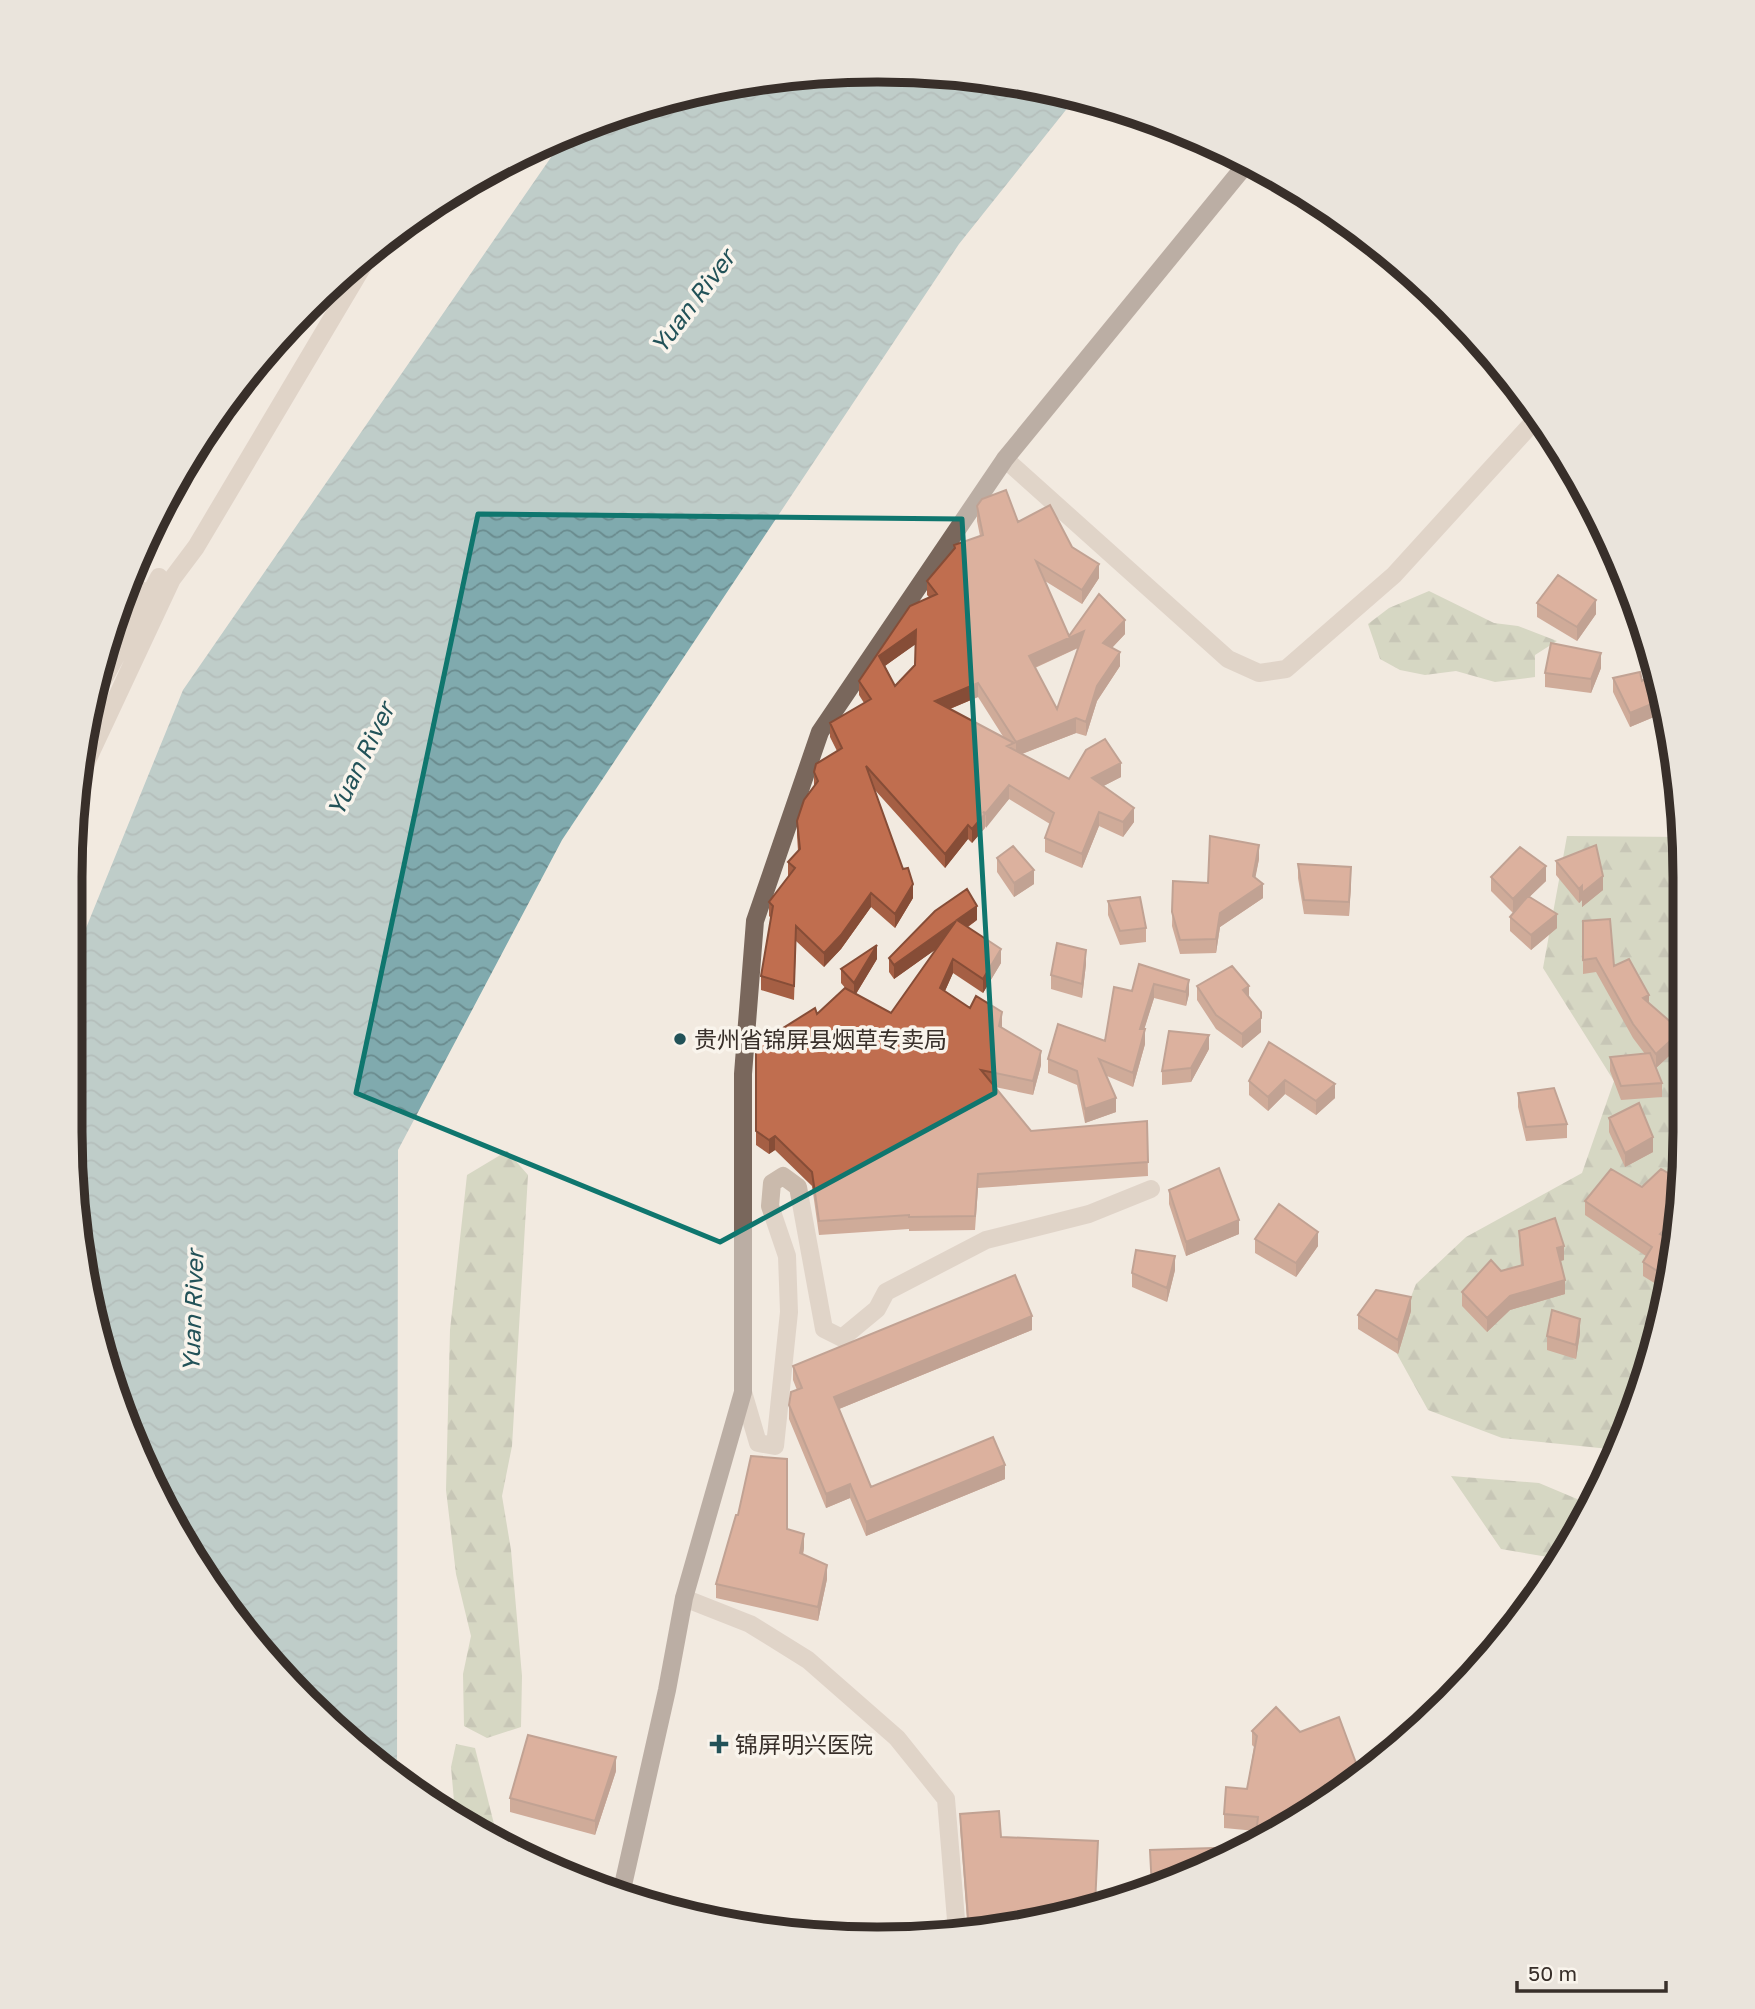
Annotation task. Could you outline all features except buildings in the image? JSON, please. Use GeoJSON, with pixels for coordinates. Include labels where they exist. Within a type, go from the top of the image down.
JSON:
{"type":"FeatureCollection","features":[{"type":"Feature","properties":{"kind":"main road"},"geometry":{"type":"LineString","coordinates":[[623,1885],[667,1690],[684,1598],[743,1392],[743,1074],[755,921],[820,732],[1005,459],[1241,171]]}},
{"type":"Feature","properties":{"kind":"street"},"geometry":{"type":"LineString","coordinates":[[94,746],[172,579],[196,547],[356,277]]}},
{"type":"Feature","properties":{"kind":"street"},"geometry":{"type":"LineString","coordinates":[[1005,459],[1228,659],[1259,673],[1286,669],[1394,575],[1531,425]]}},
{"type":"Feature","properties":{"kind":"street"},"geometry":{"type":"LineString","coordinates":[[131,605],[196,547]]}},
{"type":"Feature","properties":{"kind":"street"},"geometry":{"type":"LineString","coordinates":[[111,666],[159,577]]}},
{"type":"Feature","properties":{"kind":"street"},"geometry":{"type":"LineString","coordinates":[[743,1392],[758,1443],[775,1446],[789,1312],[787,1256],[770,1206],[772,1183],[783,1176],[797,1187],[800,1198],[824,1329],[842,1338],[877,1309],[886,1292],[986,1240],[1089,1214],[1151,1189]]}},
{"type":"Feature","properties":{"kind":"street"},"geometry":{"type":"LineString","coordinates":[[684,1598],[750,1624],[808,1660],[897,1738],[946,1799],[956,1922]]}},
{"type":"Feature","properties":{"kind":"highlighted area"},"geometry":{"type":"Polygon","coordinates":[[[478,514],[962,519],[995,1093],[720,1242],[356,1093],[478,514]]]}},
{"type":"Feature","properties":{"kind":"green space"},"geometry":{"type":"Polygon","coordinates":[[[1429,591],[1494,623],[1518,626],[1557,641],[1535,655],[1535,677],[1495,682],[1456,671],[1425,675],[1400,670],[1380,659],[1368,624],[1389,608],[1429,591]]]}},
{"type":"Feature","properties":{"kind":"green space"},"geometry":{"type":"Polygon","coordinates":[[[1567,836],[1671,837],[1673,1132],[1666,1235],[1646,1337],[1631,1387],[1606,1449],[1502,1438],[1428,1410],[1392,1345],[1416,1284],[1466,1237],[1582,1173],[1614,1081],[1543,968],[1567,836]]]}},
{"type":"Feature","properties":{"kind":"green space"},"geometry":{"type":"Polygon","coordinates":[[[507,1151],[528,1175],[512,1446],[502,1496],[511,1550],[522,1676],[521,1727],[487,1738],[464,1726],[463,1674],[471,1636],[456,1574],[446,1490],[450,1330],[467,1175],[507,1151]]]}},
{"type":"Feature","properties":{"kind":"green space"},"geometry":{"type":"Polygon","coordinates":[[[1451,1476],[1539,1483],[1581,1501],[1549,1557],[1501,1549],[1451,1476]]]}},
{"type":"Feature","properties":{"kind":"green space"},"geometry":{"type":"Polygon","coordinates":[[[456,1744],[475,1748],[495,1828],[454,1804],[451,1767],[456,1744]]]}},
{"type":"Feature","properties":{"kind":"water","name":"Yuan River"},"geometry":{"type":"Polygon","coordinates":[[[825,84],[930,84],[981,89],[1069,106],[959,244],[562,840],[398,1150],[397,1765],[315,1694],[247,1616],[216,1573],[164,1483],[143,1436],[124,1387],[98,1287],[84,1184],[82,938],[183,690],[555,151],[622,124],[672,109],[774,89],[825,84]]]}},
{"type":"Feature","properties":{"kind":"place","name":"贵州省锦屏县烟草专卖局"},"geometry":{"type":"Point","coordinates":[680,1039]}},
{"type":"Feature","properties":{"kind":"place","name":"锦屏明兴医院"},"geometry":{"type":"Point","coordinates":[719,1744]}}]}
